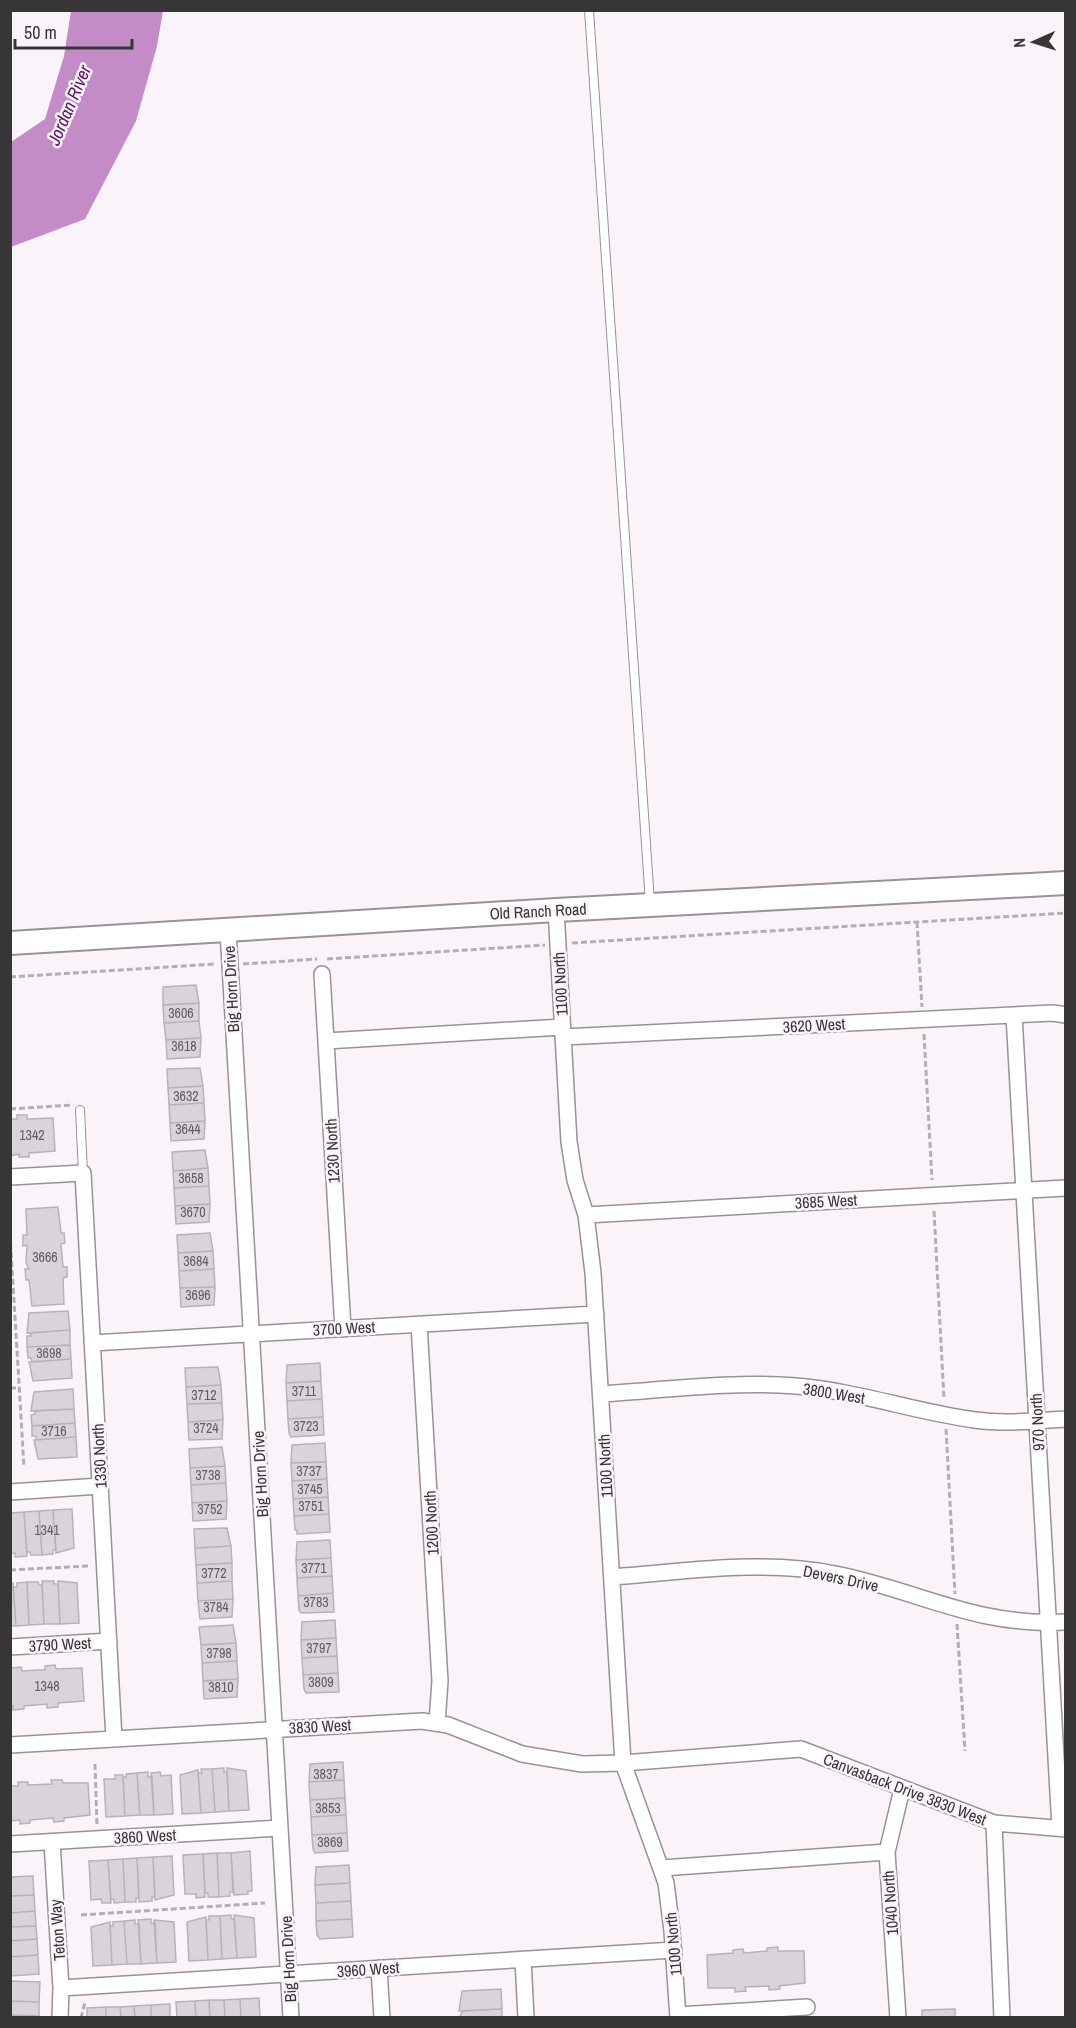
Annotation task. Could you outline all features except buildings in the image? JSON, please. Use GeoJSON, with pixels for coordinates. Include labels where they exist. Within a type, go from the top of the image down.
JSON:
{"type":"FeatureCollection","features":[{"type":"Feature","properties":{"kind":"street","name":"Old Ranch Road"},"geometry":{"type":"LineString","coordinates":[[10,943],[556,910],[1065,883]]}},
{"type":"Feature","properties":{"kind":"street","name":"1100 North"},"geometry":{"type":"LineString","coordinates":[[556,910],[572,1163],[579,1197],[586,1215],[596,1314],[623,1763],[633,1796],[662,1868],[674,1950],[678,2016]]}},
{"type":"Feature","properties":{"kind":"street","name":"Big Horn Drive"},"geometry":{"type":"LineString","coordinates":[[228,930],[291,2018]]}},
{"type":"Feature","properties":{"kind":"street","name":"1230 North"},"geometry":{"type":"LineString","coordinates":[[322,974],[343,1329]]}},
{"type":"Feature","properties":{"kind":"street","name":"970 North"},"geometry":{"type":"LineString","coordinates":[[1014,1015],[1048,1623],[1063,1829]]}},
{"type":"Feature","properties":{"kind":"street","name":"3620 West"},"geometry":{"type":"LineString","coordinates":[[326,1041],[1065,1015]]}},
{"type":"Feature","properties":{"kind":"street"},"geometry":{"type":"LineString","coordinates":[[10,1178],[83,1173]]}},
{"type":"Feature","properties":{"kind":"street","name":"1330 North"},"geometry":{"type":"LineString","coordinates":[[83,1173],[114,1739]]}},
{"type":"Feature","properties":{"kind":"street","name":"3685 West"},"geometry":{"type":"LineString","coordinates":[[586,1215],[1065,1188]]}},
{"type":"Feature","properties":{"kind":"street","name":"3700 West"},"geometry":{"type":"LineString","coordinates":[[92,1343],[596,1314]]}},
{"type":"Feature","properties":{"kind":"street","name":"1200 North"},"geometry":{"type":"LineString","coordinates":[[419,1324],[440,1681],[437,1723]]}},
{"type":"Feature","properties":{"kind":"street","name":"3800 West"},"geometry":{"type":"LineString","coordinates":[[601,1394],[734,1386],[796,1386],[848,1394],[975,1420],[1065,1419]]}},
{"type":"Feature","properties":{"kind":"street"},"geometry":{"type":"LineString","coordinates":[[10,1492],[100,1486]]}},
{"type":"Feature","properties":{"kind":"street","name":"Devers Drive"},"geometry":{"type":"LineString","coordinates":[[612,1577],[769,1568],[814,1570],[856,1579],[985,1618],[1048,1623],[1065,1622]]}},
{"type":"Feature","properties":{"kind":"street","name":"3790 West"},"geometry":{"type":"LineString","coordinates":[[10,1647],[109,1641]]}},
{"type":"Feature","properties":{"kind":"street","name":"3830 West"},"geometry":{"type":"LineString","coordinates":[[10,1745],[410,1721],[437,1723],[541,1759],[582,1764],[623,1763]]}},
{"type":"Feature","properties":{"kind":"street","name":"Canvasback Drive 3830 West"},"geometry":{"type":"LineString","coordinates":[[623,1763],[801,1749],[994,1823],[1002,2018]]}},
{"type":"Feature","properties":{"kind":"street","name":"1040 North"},"geometry":{"type":"LineString","coordinates":[[898,2018],[887,1852],[902,1789]]}},
{"type":"Feature","properties":{"kind":"street"},"geometry":{"type":"LineString","coordinates":[[994,1823],[1063,1829]]}},
{"type":"Feature","properties":{"kind":"street","name":"3860 West"},"geometry":{"type":"LineString","coordinates":[[10,1844],[280,1828]]}},
{"type":"Feature","properties":{"kind":"street","name":"Teton Way"},"geometry":{"type":"LineString","coordinates":[[52,1842],[61,1989],[60,2018]]}},
{"type":"Feature","properties":{"kind":"street"},"geometry":{"type":"LineString","coordinates":[[662,1868],[887,1852]]}},
{"type":"Feature","properties":{"kind":"street","name":"3960 West"},"geometry":{"type":"LineString","coordinates":[[61,1989],[674,1950]]}},
{"type":"Feature","properties":{"kind":"street"},"geometry":{"type":"LineString","coordinates":[[523,1959],[526,2018]]}},
{"type":"Feature","properties":{"kind":"street"},"geometry":{"type":"LineString","coordinates":[[379,1968],[382,2018]]}},
{"type":"Feature","properties":{"kind":"street"},"geometry":{"type":"LineString","coordinates":[[678,2016],[807,2007]]}},
{"type":"Feature","properties":{"kind":"lane"},"geometry":{"type":"LineString","coordinates":[[589,10],[650,905]]}},
{"type":"Feature","properties":{"kind":"lane"},"geometry":{"type":"LineString","coordinates":[[77,1108],[83,1173]]}},
{"type":"Feature","properties":{"kind":"path"},"geometry":{"type":"LineString","coordinates":[[257,964],[1065,913]]}},
{"type":"Feature","properties":{"kind":"path"},"geometry":{"type":"LineString","coordinates":[[917,922],[922,1005]]}},
{"type":"Feature","properties":{"kind":"path"},"geometry":{"type":"LineString","coordinates":[[10,977],[207,965]]}},
{"type":"Feature","properties":{"kind":"path"},"geometry":{"type":"LineString","coordinates":[[924,1034],[932,1178]]}},
{"type":"Feature","properties":{"kind":"path"},"geometry":{"type":"LineString","coordinates":[[10,1109],[77,1108]]}},
{"type":"Feature","properties":{"kind":"path"},"geometry":{"type":"LineString","coordinates":[[934,1212],[944,1399]]}},
{"type":"Feature","properties":{"kind":"path"},"geometry":{"type":"LineString","coordinates":[[10,1234],[24,1467]]}},
{"type":"Feature","properties":{"kind":"path"},"geometry":{"type":"LineString","coordinates":[[10,1388],[20,1388]]}},
{"type":"Feature","properties":{"kind":"path"},"geometry":{"type":"LineString","coordinates":[[946,1431],[955,1586]]}},
{"type":"Feature","properties":{"kind":"path"},"geometry":{"type":"LineString","coordinates":[[10,1570],[88,1566]]}},
{"type":"Feature","properties":{"kind":"path"},"geometry":{"type":"LineString","coordinates":[[958,1634],[964,1751]]}},
{"type":"Feature","properties":{"kind":"path"},"geometry":{"type":"LineString","coordinates":[[95,1764],[98,1831]]}},
{"type":"Feature","properties":{"kind":"path"},"geometry":{"type":"LineString","coordinates":[[81,1915],[265,1903]]}},
{"type":"Feature","properties":{"kind":"path"},"geometry":{"type":"LineString","coordinates":[[81,2018],[84,1997]]}},
{"type":"Feature","properties":{"kind":"water","name":"Jordan River"},"geometry":{"type":"Polygon","coordinates":[[[71,11],[163,11],[157,46],[136,121],[85,219],[11,247],[11,142],[45,119],[64,56],[71,11]]]}}]}
